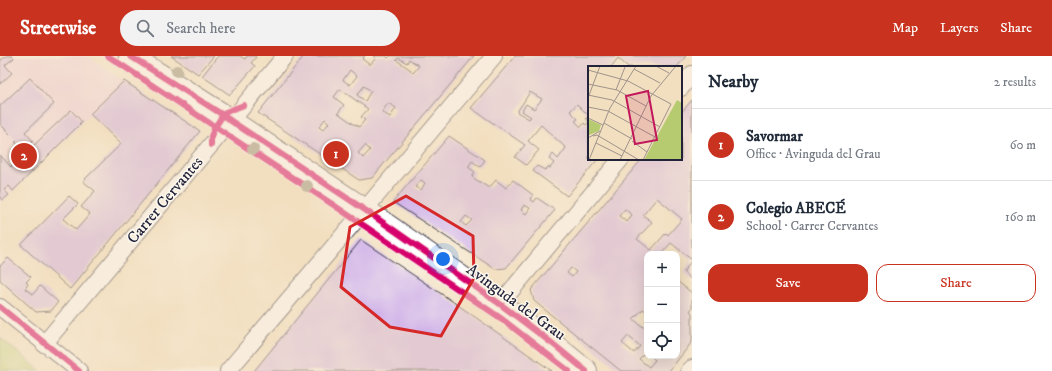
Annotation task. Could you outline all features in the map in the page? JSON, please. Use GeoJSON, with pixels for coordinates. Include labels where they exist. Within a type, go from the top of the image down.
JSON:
{"type":"FeatureCollection","features":[{"type":"Feature","properties":{"kind":"street","name":"Avinguda del Grau"},"geometry":{"type":"LineString","coordinates":[[130,56],[223,115],[365,210],[500,304],[586,371]]}},
{"type":"Feature","properties":{"kind":"street","name":"Carrer Cervantes"},"geometry":{"type":"LineString","coordinates":[[44,344],[285,56]]}},
{"type":"Feature","properties":{"kind":"street"},"geometry":{"type":"LineString","coordinates":[[228,371],[494,56]]}},
{"type":"Feature","properties":{"kind":"street"},"geometry":{"type":"LineString","coordinates":[[682,87],[692,74]]}},
{"type":"Feature","properties":{"kind":"street"},"geometry":{"type":"LineString","coordinates":[[500,304],[620,160]]}},
{"type":"Feature","properties":{"kind":"street"},"geometry":{"type":"LineString","coordinates":[[0,307],[79,371]]}},
{"type":"Feature","properties":{"kind":"street"},"geometry":{"type":"LineString","coordinates":[[689,371],[692,368]]}},
{"type":"Feature","properties":{"kind":"highlighted area"},"geometry":{"type":"Polygon","coordinates":[[[406,196],[473,236],[474,278],[441,336],[390,327],[341,287],[350,227],[406,196]]]}},
{"type":"Feature","properties":{"kind":"shaded area"},"geometry":{"type":"Polygon","coordinates":[[[6,56],[88,56],[124,81],[0,203],[0,61],[6,56]]]}},
{"type":"Feature","properties":{"kind":"green space"},"geometry":{"type":"Polygon","coordinates":[[[0,338],[41,371],[0,371],[0,338]]]}},
{"type":"Feature","properties":{"kind":"building"},"geometry":{"type":"Polygon","coordinates":[[[6,56],[12,56],[14,58],[5,65],[12,73],[0,84],[0,61],[6,56]]]}},
{"type":"Feature","properties":{"kind":"building"},"geometry":{"type":"Polygon","coordinates":[[[171,56],[214,56],[198,74],[171,56]]]}},
{"type":"Feature","properties":{"kind":"building"},"geometry":{"type":"Polygon","coordinates":[[[218,56],[240,56],[245,59],[247,56],[256,57],[251,63],[255,66],[230,95],[202,76],[218,56]]]}},
{"type":"Feature","properties":{"kind":"building"},"geometry":{"type":"Polygon","coordinates":[[[304,56],[365,56],[362,59],[370,65],[376,58],[373,56],[386,56],[388,58],[390,56],[474,56],[372,178],[359,180],[258,113],[304,56]],[[398,58],[396,60],[413,73],[419,66],[409,59],[407,63],[398,58]],[[350,70],[343,80],[350,85],[357,76],[350,70]],[[364,86],[357,95],[365,101],[371,91],[364,86]],[[340,89],[334,97],[344,105],[338,113],[359,127],[365,120],[361,117],[368,109],[340,89]],[[388,103],[382,112],[390,117],[396,108],[388,103]],[[325,119],[319,127],[323,130],[329,123],[325,119]],[[365,145],[358,153],[363,158],[370,150],[365,145]]]}},
{"type":"Feature","properties":{"kind":"building"},"geometry":{"type":"Polygon","coordinates":[[[515,56],[686,56],[678,66],[627,66],[618,58],[612,66],[588,66],[588,115],[577,104],[570,111],[578,119],[575,121],[581,127],[584,123],[586,125],[588,123],[588,160],[597,160],[567,196],[533,171],[537,166],[545,170],[548,167],[550,168],[554,163],[549,159],[553,154],[558,159],[566,148],[541,125],[528,141],[539,150],[526,165],[515,157],[525,145],[471,108],[515,56]],[[530,92],[517,112],[529,119],[531,117],[522,111],[526,104],[534,109],[542,99],[530,92]]]}},
{"type":"Feature","properties":{"kind":"building"},"geometry":{"type":"Polygon","coordinates":[[[30,78],[54,104],[25,132],[33,141],[23,150],[15,142],[17,141],[0,124],[0,106],[30,78]]]}},
{"type":"Feature","properties":{"kind":"building"},"geometry":{"type":"Polygon","coordinates":[[[124,81],[200,131],[70,289],[21,245],[69,196],[78,204],[63,219],[76,230],[90,214],[81,207],[95,191],[83,181],[121,144],[90,114],[124,81]]]}},
{"type":"Feature","properties":{"kind":"building"},"geometry":{"type":"Polygon","coordinates":[[[692,100],[692,260],[671,243],[664,251],[644,251],[644,310],[643,309],[633,319],[644,328],[644,354],[639,359],[649,367],[655,360],[654,359],[679,359],[669,371],[621,371],[534,301],[531,290],[641,160],[682,160],[682,112],[692,100]],[[657,198],[643,215],[652,222],[637,239],[651,250],[666,233],[668,235],[682,219],[657,198]],[[625,209],[619,216],[627,222],[632,215],[625,209]],[[571,268],[567,273],[572,277],[576,272],[571,268]],[[628,336],[622,343],[634,353],[640,346],[628,336]]]}},
{"type":"Feature","properties":{"kind":"building"},"geometry":{"type":"Polygon","coordinates":[[[71,110],[82,122],[13,191],[9,186],[4,190],[9,195],[3,200],[0,198],[0,155],[11,167],[71,110]]]}},
{"type":"Feature","properties":{"kind":"building"},"geometry":{"type":"Polygon","coordinates":[[[449,136],[485,160],[480,167],[472,161],[468,167],[475,172],[472,177],[489,188],[496,180],[506,188],[513,180],[533,195],[530,199],[534,202],[537,198],[555,210],[506,268],[495,269],[393,202],[449,136]],[[421,180],[415,187],[421,190],[425,183],[421,180]],[[524,205],[521,210],[526,214],[530,208],[524,205]],[[466,216],[461,222],[466,226],[472,220],[466,216]]]}},
{"type":"Feature","properties":{"kind":"building"},"geometry":{"type":"Polygon","coordinates":[[[361,240],[455,303],[552,371],[254,371],[361,240]]]}},
{"type":"Feature","properties":{"kind":"building"},"geometry":{"type":"Polygon","coordinates":[[[8,258],[31,277],[26,282],[28,284],[25,289],[33,294],[40,286],[58,302],[51,311],[36,312],[0,280],[0,266],[8,258]]]}},
{"type":"Feature","properties":{"kind":"building"},"geometry":{"type":"Polygon","coordinates":[[[692,260],[692,280],[683,272],[692,260]]]}},
{"type":"Feature","properties":{"kind":"building"},"geometry":{"type":"Polygon","coordinates":[[[680,283],[692,293],[692,308],[690,311],[692,313],[692,342],[680,357],[680,323],[682,321],[680,320],[680,283]]]}},
{"type":"Feature","properties":{"kind":"cycle path"},"geometry":{"type":"LineString","coordinates":[[108,56],[332,204],[502,319],[569,371]]}},
{"type":"Feature","properties":{"kind":"cycle path"},"geometry":{"type":"LineString","coordinates":[[130,56],[223,115],[365,210],[500,304],[586,371]]}},
{"type":"Feature","properties":{"kind":"cycle path"},"geometry":{"type":"LineString","coordinates":[[211,145],[211,136],[223,115],[228,111],[244,105]]}},
{"type":"Feature","properties":{"kind":"cycle path"},"geometry":{"type":"LineString","coordinates":[[0,307],[79,371]]}},
{"type":"Feature","properties":{"kind":"place","name":"Savormar"},"geometry":{"type":"Point","coordinates":[336,154]}},
{"type":"Feature","properties":{"kind":"place","name":"Colegio ABECÉ"},"geometry":{"type":"Point","coordinates":[24,156]}}]}
